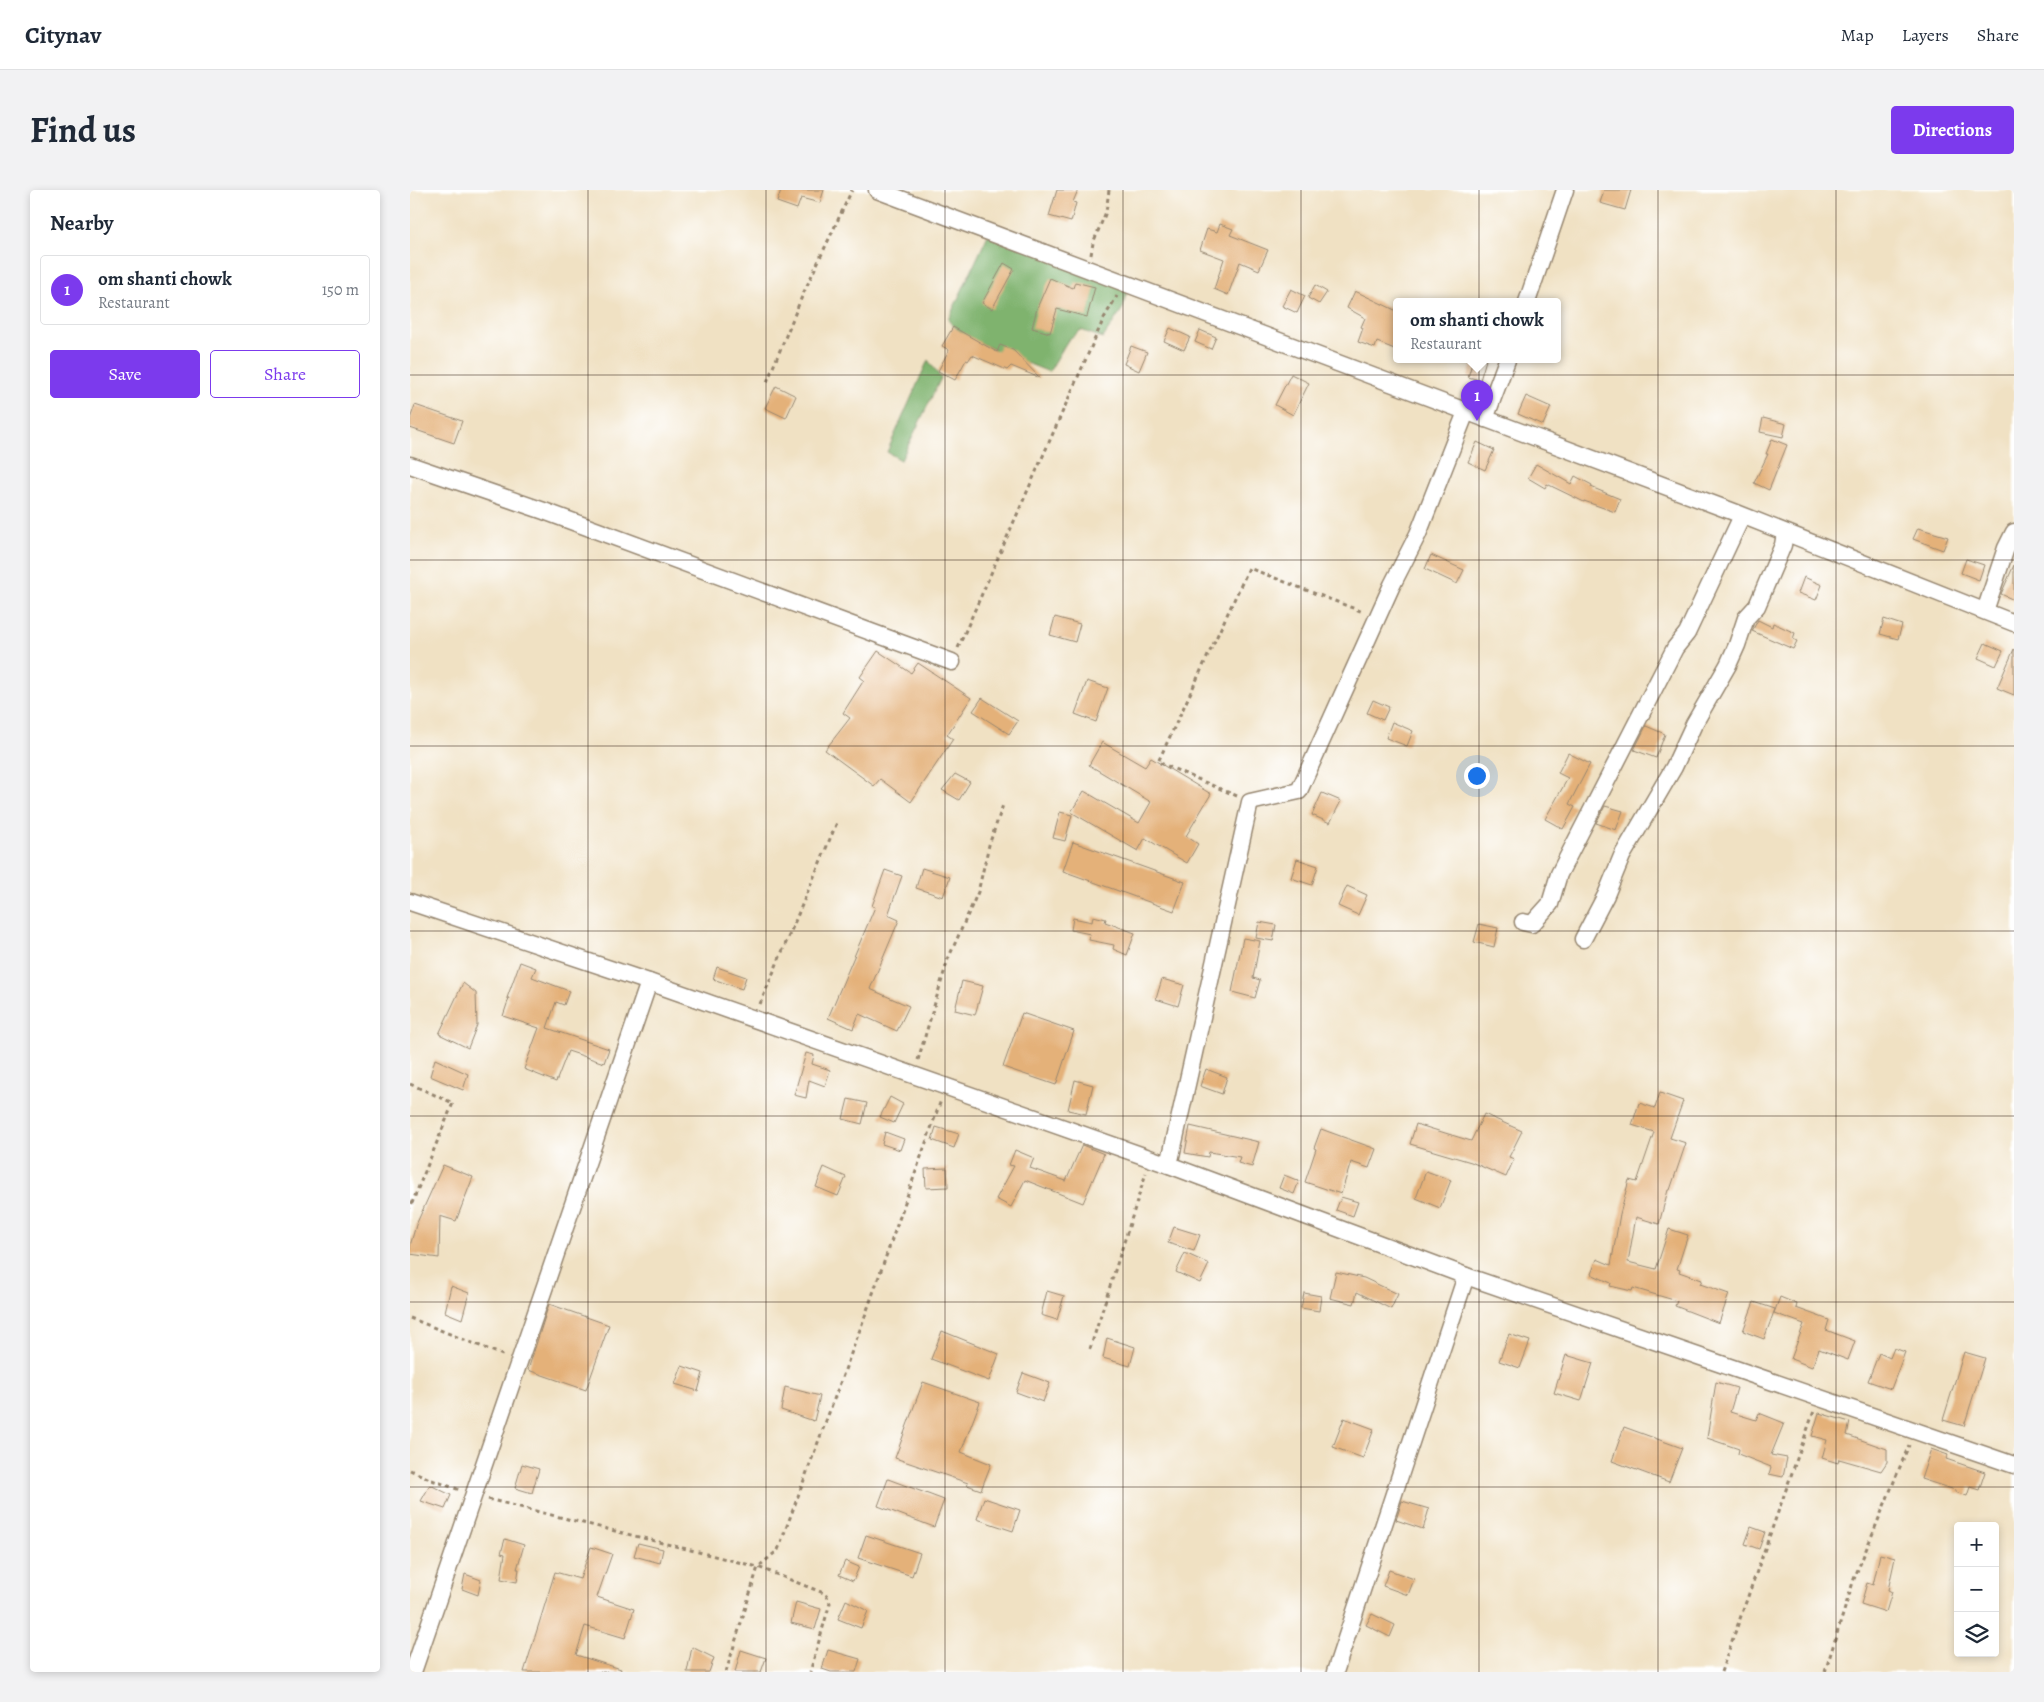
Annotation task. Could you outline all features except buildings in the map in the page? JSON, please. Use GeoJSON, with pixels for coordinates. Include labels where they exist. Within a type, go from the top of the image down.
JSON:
{"type":"FeatureCollection","features":[{"type":"Feature","properties":{"kind":"street"},"geometry":{"type":"LineString","coordinates":[[877,190],[1742,516],[2014,623]]}},
{"type":"Feature","properties":{"kind":"street"},"geometry":{"type":"LineString","coordinates":[[1528,298],[1566,190]]}},
{"type":"Feature","properties":{"kind":"street"},"geometry":{"type":"LineString","coordinates":[[1485,419],[1506,363]]}},
{"type":"Feature","properties":{"kind":"street"},"geometry":{"type":"LineString","coordinates":[[1168,1164],[1250,802],[1300,791],[1418,534],[1466,412]]}},
{"type":"Feature","properties":{"kind":"street"},"geometry":{"type":"LineString","coordinates":[[410,465],[544,512],[952,662]]}},
{"type":"Feature","properties":{"kind":"street"},"geometry":{"type":"LineString","coordinates":[[1523,922],[1532,924],[1550,904],[1559,874],[1675,648],[1687,632],[1742,516]]}},
{"type":"Feature","properties":{"kind":"street"},"geometry":{"type":"LineString","coordinates":[[1985,611],[2006,548],[2014,532]]}},
{"type":"Feature","properties":{"kind":"street"},"geometry":{"type":"LineString","coordinates":[[1583,939],[1606,895],[1622,856],[1674,768],[1694,724],[1728,665],[1746,618],[1757,606],[1783,545],[1786,533]]}},
{"type":"Feature","properties":{"kind":"street"},"geometry":{"type":"LineString","coordinates":[[410,902],[649,982],[946,1086],[1168,1164],[1466,1276],[2014,1465]]}},
{"type":"Feature","properties":{"kind":"street"},"geometry":{"type":"LineString","coordinates":[[413,1672],[649,982]]}},
{"type":"Feature","properties":{"kind":"street"},"geometry":{"type":"LineString","coordinates":[[1335,1672],[1466,1276]]}},
{"type":"Feature","properties":{"kind":"path"},"geometry":{"type":"LineString","coordinates":[[767,382],[803,294],[852,190]]}},
{"type":"Feature","properties":{"kind":"path"},"geometry":{"type":"LineString","coordinates":[[1088,270],[1094,242],[1106,212],[1109,190]]}},
{"type":"Feature","properties":{"kind":"path"},"geometry":{"type":"LineString","coordinates":[[952,662],[1104,318],[1124,284]]}},
{"type":"Feature","properties":{"kind":"path"},"geometry":{"type":"LineString","coordinates":[[1250,802],[1158,762],[1249,568],[1378,618]]}},
{"type":"Feature","properties":{"kind":"path"},"geometry":{"type":"LineString","coordinates":[[912,1075],[922,1050],[933,1004],[948,959],[978,892],[989,845],[1003,805]]}},
{"type":"Feature","properties":{"kind":"path"},"geometry":{"type":"LineString","coordinates":[[754,1019],[838,820]]}},
{"type":"Feature","properties":{"kind":"path"},"geometry":{"type":"LineString","coordinates":[[410,1084],[453,1103],[410,1208]]}},
{"type":"Feature","properties":{"kind":"path"},"geometry":{"type":"LineString","coordinates":[[726,1672],[758,1568],[778,1550],[946,1086]]}},
{"type":"Feature","properties":{"kind":"path"},"geometry":{"type":"LineString","coordinates":[[1090,1349],[1150,1158]]}},
{"type":"Feature","properties":{"kind":"path"},"geometry":{"type":"LineString","coordinates":[[410,1318],[519,1361]]}},
{"type":"Feature","properties":{"kind":"path"},"geometry":{"type":"LineString","coordinates":[[1721,1672],[1819,1398]]}},
{"type":"Feature","properties":{"kind":"path"},"geometry":{"type":"LineString","coordinates":[[1825,1672],[1854,1579],[1915,1431]]}},
{"type":"Feature","properties":{"kind":"path"},"geometry":{"type":"LineString","coordinates":[[410,1470],[467,1492]]}},
{"type":"Feature","properties":{"kind":"path"},"geometry":{"type":"LineString","coordinates":[[481,1497],[758,1568],[826,1594],[830,1603],[810,1672]]}},
{"type":"Feature","properties":{"kind":"green space"},"geometry":{"type":"Polygon","coordinates":[[[988,235],[1128,287],[1123,308],[1103,338],[1081,330],[1068,340],[1049,372],[981,343],[968,336],[948,320],[988,235]]]}},
{"type":"Feature","properties":{"kind":"green space"},"geometry":{"type":"Polygon","coordinates":[[[928,360],[941,378],[901,460],[887,452],[928,360]]]}},
{"type":"Feature","properties":{"kind":"place","name":"om shanti chowk"},"geometry":{"type":"Point","coordinates":[1477,421]}}]}
